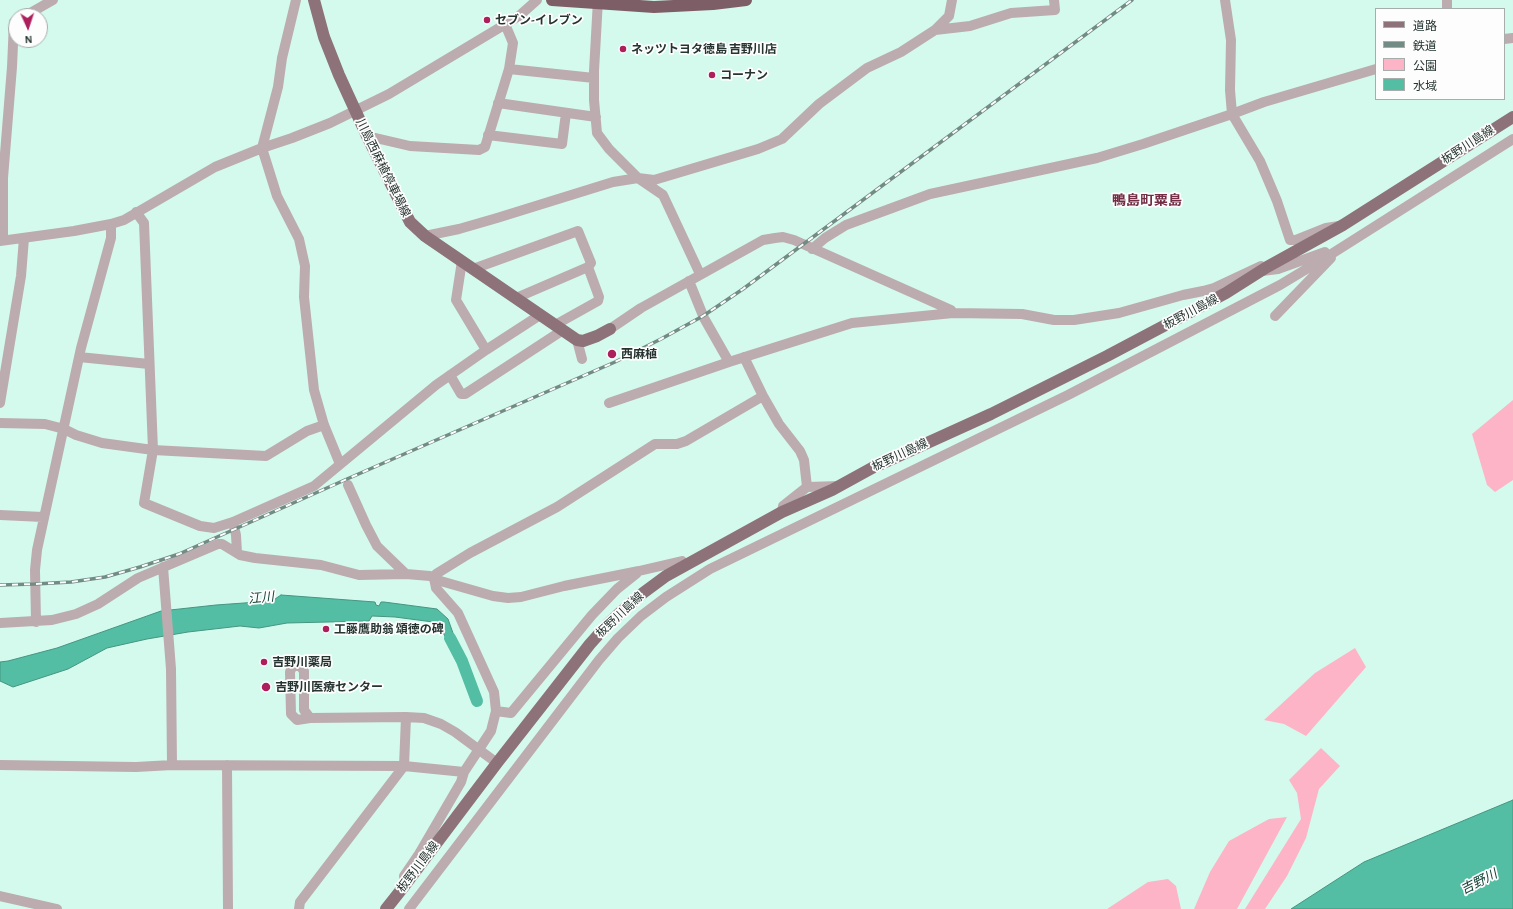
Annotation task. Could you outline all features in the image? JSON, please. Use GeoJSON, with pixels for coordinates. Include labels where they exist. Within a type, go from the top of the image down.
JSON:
{"type":"FeatureCollection","features":[{"type":"Feature","properties":{"kind":"highway"},"geometry":{"type":"LineString","coordinates":[[552,0],[654,7],[713,4],[746,0]]}},
{"type":"Feature","properties":{"kind":"main road","name":"川島西麻植停車場線"},"geometry":{"type":"LineString","coordinates":[[314,0],[331,57],[355,111],[410,222],[424,236],[577,340]]}},
{"type":"Feature","properties":{"kind":"main road","name":"板野川島線"},"geometry":{"type":"LineString","coordinates":[[386,909],[590,644],[608,624],[643,593],[685,564],[782,512],[840,486],[872,468],[991,414],[1226,294],[1264,269],[1343,225],[1513,117]]}},
{"type":"Feature","properties":{"kind":"main road"},"geometry":{"type":"LineString","coordinates":[[577,340],[583,341],[610,329]]}},
{"type":"Feature","properties":{"kind":"street"},"geometry":{"type":"LineString","coordinates":[[38,8],[52,0]]}},
{"type":"Feature","properties":{"kind":"street"},"geometry":{"type":"LineString","coordinates":[[296,0],[282,58],[278,87],[262,148],[277,196],[299,239],[305,266],[304,297],[314,390],[324,424],[340,464]]}},
{"type":"Feature","properties":{"kind":"street"},"geometry":{"type":"LineString","coordinates":[[13,48],[3,178],[1,241],[112,224],[124,220],[215,168],[262,148],[292,138],[355,111],[411,82],[519,16],[537,0]]}},
{"type":"Feature","properties":{"kind":"street"},"geometry":{"type":"LineString","coordinates":[[424,236],[459,229],[613,182],[638,178],[654,180],[758,149],[782,139],[819,104],[867,68],[902,52],[935,30],[949,16],[952,0]]}},
{"type":"Feature","properties":{"kind":"street"},"geometry":{"type":"LineString","coordinates":[[935,30],[970,26],[1011,13],[1055,10],[1054,0]]}},
{"type":"Feature","properties":{"kind":"street"},"geometry":{"type":"LineString","coordinates":[[1225,0],[1231,40],[1230,90],[1232,114],[1263,168],[1277,201],[1290,240],[1296,240],[1326,228],[1343,225]]}},
{"type":"Feature","properties":{"kind":"street"},"geometry":{"type":"LineString","coordinates":[[598,2],[594,78],[597,134],[609,149],[638,178],[662,195],[700,274]]}},
{"type":"Feature","properties":{"kind":"street"},"geometry":{"type":"LineString","coordinates":[[367,136],[410,146],[479,150],[485,147],[509,69],[513,43],[505,24]]}},
{"type":"Feature","properties":{"kind":"street"},"geometry":{"type":"LineString","coordinates":[[509,69],[594,78]]}},
{"type":"Feature","properties":{"kind":"street"},"geometry":{"type":"LineString","coordinates":[[812,249],[825,238],[846,225],[930,194],[1097,158],[1143,144],[1264,102],[1375,69]]}},
{"type":"Feature","properties":{"kind":"street"},"geometry":{"type":"LineString","coordinates":[[498,103],[596,117]]}},
{"type":"Feature","properties":{"kind":"street"},"geometry":{"type":"LineString","coordinates":[[488,135],[562,144],[566,112]]}},
{"type":"Feature","properties":{"kind":"street"},"geometry":{"type":"LineString","coordinates":[[409,909],[599,660],[618,638],[641,616],[666,597],[688,582],[744,552],[1137,360],[1280,285],[1513,139]]}},
{"type":"Feature","properties":{"kind":"street"},"geometry":{"type":"LineString","coordinates":[[136,212],[144,223],[153,450],[144,503],[200,526],[214,528],[233,522],[314,486],[450,375],[540,315]]}},
{"type":"Feature","properties":{"kind":"street"},"geometry":{"type":"LineString","coordinates":[[36,622],[36,561],[43,517],[79,357],[111,238],[112,224]]}},
{"type":"Feature","properties":{"kind":"street"},"geometry":{"type":"LineString","coordinates":[[474,269],[578,231],[591,263],[588,267],[516,298]]}},
{"type":"Feature","properties":{"kind":"street"},"geometry":{"type":"LineString","coordinates":[[0,403],[21,276],[24,238]]}},
{"type":"Feature","properties":{"kind":"street"},"geometry":{"type":"LineString","coordinates":[[610,329],[641,308],[700,274],[762,240],[775,238],[789,238],[951,310],[953,313]]}},
{"type":"Feature","properties":{"kind":"street"},"geometry":{"type":"LineString","coordinates":[[609,402],[852,323],[953,313],[1022,314],[1054,320],[1093,318],[1119,313],[1214,288],[1256,267],[1261,266],[1264,269],[1278,269],[1327,252],[1333,253]]}},
{"type":"Feature","properties":{"kind":"street"},"geometry":{"type":"LineString","coordinates":[[1275,316],[1332,258],[1333,253]]}},
{"type":"Feature","properties":{"kind":"street"},"geometry":{"type":"LineString","coordinates":[[462,262],[456,300],[486,350]]}},
{"type":"Feature","properties":{"kind":"street"},"geometry":{"type":"LineString","coordinates":[[450,375],[461,394],[465,394],[598,301],[599,297],[588,267]]}},
{"type":"Feature","properties":{"kind":"street"},"geometry":{"type":"LineString","coordinates":[[689,281],[700,312],[729,362]]}},
{"type":"Feature","properties":{"kind":"street"},"geometry":{"type":"LineString","coordinates":[[577,340],[582,359]]}},
{"type":"Feature","properties":{"kind":"street"},"geometry":{"type":"LineString","coordinates":[[79,357],[149,364]]}},
{"type":"Feature","properties":{"kind":"street"},"geometry":{"type":"LineString","coordinates":[[744,357],[763,396],[779,424],[802,455],[807,487]]}},
{"type":"Feature","properties":{"kind":"street"},"geometry":{"type":"LineString","coordinates":[[405,885],[404,876],[419,854],[461,782],[464,772],[491,731],[496,711],[494,692],[458,614],[436,588],[434,578],[436,574],[470,553],[557,507],[655,444],[677,444],[686,441],[763,396]]}},
{"type":"Feature","properties":{"kind":"street"},"geometry":{"type":"LineString","coordinates":[[0,423],[45,424],[64,429],[76,435],[102,443],[153,450],[266,456],[308,431],[324,424]]}},
{"type":"Feature","properties":{"kind":"street"},"geometry":{"type":"LineString","coordinates":[[348,485],[377,546],[406,574]]}},
{"type":"Feature","properties":{"kind":"street"},"geometry":{"type":"LineString","coordinates":[[782,512],[783,506],[807,487],[840,486]]}},
{"type":"Feature","properties":{"kind":"street"},"geometry":{"type":"LineString","coordinates":[[0,514],[43,517]]}},
{"type":"Feature","properties":{"kind":"street"},"geometry":{"type":"LineString","coordinates":[[233,522],[237,553]]}},
{"type":"Feature","properties":{"kind":"street"},"geometry":{"type":"LineString","coordinates":[[0,623],[36,622],[76,614],[98,604],[138,578],[236,536]]}},
{"type":"Feature","properties":{"kind":"street"},"geometry":{"type":"LineString","coordinates":[[218,544],[222,544],[237,553],[255,558],[321,565],[359,575],[406,574],[430,576],[493,596],[508,598],[521,597],[682,560],[685,564]]}},
{"type":"Feature","properties":{"kind":"street"},"geometry":{"type":"LineString","coordinates":[[163,567],[171,670],[172,765]]}},
{"type":"Feature","properties":{"kind":"street"},"geometry":{"type":"LineString","coordinates":[[496,711],[511,713],[592,615],[617,589],[639,571]]}},
{"type":"Feature","properties":{"kind":"street"},"geometry":{"type":"LineString","coordinates":[[310,718],[304,710],[304,670],[300,666],[294,666],[290,672],[291,714],[297,720],[310,718],[424,718],[434,721],[455,732],[497,763]]}},
{"type":"Feature","properties":{"kind":"street"},"geometry":{"type":"LineString","coordinates":[[300,909],[300,902],[404,766],[406,717]]}},
{"type":"Feature","properties":{"kind":"street"},"geometry":{"type":"LineString","coordinates":[[227,765],[228,909]]}},
{"type":"Feature","properties":{"kind":"street"},"geometry":{"type":"LineString","coordinates":[[0,766],[404,766],[464,772]]}},
{"type":"Feature","properties":{"kind":"street"},"geometry":{"type":"LineString","coordinates":[[0,896],[57,909]]}},
{"type":"Feature","properties":{"kind":"green space"},"geometry":{"type":"Polygon","coordinates":[[[1513,400],[1513,480],[1495,492],[1487,485],[1472,434],[1513,400]]]}},
{"type":"Feature","properties":{"kind":"green space"},"geometry":{"type":"Polygon","coordinates":[[[1355,648],[1366,667],[1306,736],[1284,724],[1264,720],[1315,673],[1355,648]]]}},
{"type":"Feature","properties":{"kind":"green space"},"geometry":{"type":"Polygon","coordinates":[[[1321,748],[1340,766],[1319,789],[1306,838],[1287,876],[1265,909],[1245,909],[1301,819],[1297,793],[1289,780],[1321,748]]]}},
{"type":"Feature","properties":{"kind":"green space"},"geometry":{"type":"Polygon","coordinates":[[[1287,817],[1237,909],[1194,909],[1210,872],[1229,841],[1269,819],[1287,817]]]}},
{"type":"Feature","properties":{"kind":"green space"},"geometry":{"type":"Polygon","coordinates":[[[1168,879],[1176,886],[1181,909],[1107,909],[1148,882],[1168,879]]]}},
{"type":"Feature","properties":{"kind":"water"},"geometry":{"type":"Polygon","coordinates":[[[281,595],[375,602],[376,605],[379,606],[381,602],[384,602],[437,609],[448,619],[459,650],[454,652],[442,631],[433,622],[395,617],[372,616],[369,621],[287,623],[259,628],[240,626],[188,632],[147,639],[107,648],[68,669],[13,687],[0,681],[0,662],[57,648],[161,611],[272,601],[281,595]]]}},
{"type":"Feature","properties":{"kind":"water","name":"吉野川"},"geometry":{"type":"Polygon","coordinates":[[[1513,800],[1513,909],[1291,909],[1364,862],[1513,800]]]}},
{"type":"Feature","properties":{"kind":"waterway","name":"江川"},"geometry":{"type":"LineString","coordinates":[[450,638],[462,661],[477,701]]}},
{"type":"Feature","properties":{"kind":"railway"},"geometry":{"type":"LineString","coordinates":[[0,585],[71,582],[105,577],[179,554],[615,362],[661,339],[703,316],[743,289],[1132,0]]}},
{"type":"Feature","properties":{"kind":"place","name":"セブン-イレブン"},"geometry":{"type":"Point","coordinates":[487,20]}},
{"type":"Feature","properties":{"kind":"place","name":"ネッツトヨタ徳島 吉野川店"},"geometry":{"type":"Point","coordinates":[623,49]}},
{"type":"Feature","properties":{"kind":"place","name":"コーナン"},"geometry":{"type":"Point","coordinates":[712,75]}},
{"type":"Feature","properties":{"kind":"place","name":"西麻植"},"geometry":{"type":"Point","coordinates":[612,354]}},
{"type":"Feature","properties":{"kind":"place","name":"工藤鷹助翁 頌徳の碑"},"geometry":{"type":"Point","coordinates":[326,629]}},
{"type":"Feature","properties":{"kind":"place","name":"吉野川薬局"},"geometry":{"type":"Point","coordinates":[264,662]}},
{"type":"Feature","properties":{"kind":"place","name":"吉野川医療センター"},"geometry":{"type":"Point","coordinates":[266,687]}},
{"type":"Feature","properties":{"kind":"district","name":"鴨島町粟島"},"geometry":{"type":"Point","coordinates":[1147,201]}}]}
